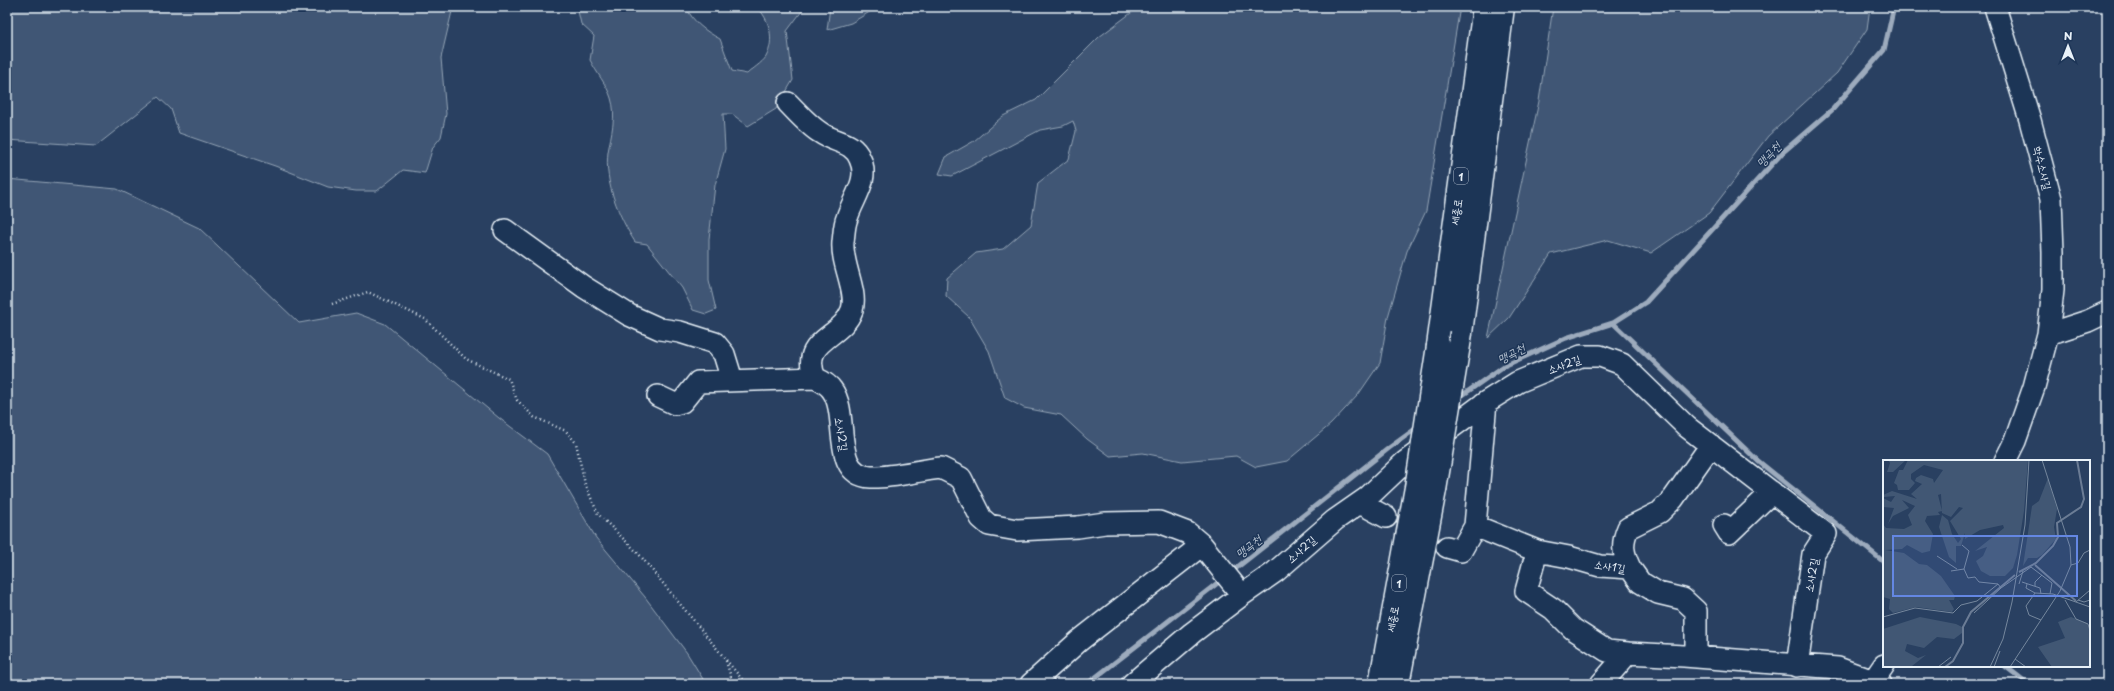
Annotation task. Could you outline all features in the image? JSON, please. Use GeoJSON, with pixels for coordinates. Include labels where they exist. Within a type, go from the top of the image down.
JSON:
{"type":"FeatureCollection","features":[{"type":"Feature","properties":{"kind":"main road","name":"세종로"},"geometry":{"type":"LineString","coordinates":[[1398,684],[1426,486],[1438,346],[1484,7]]}},
{"type":"Feature","properties":{"kind":"main road","name":"세종로"},"geometry":{"type":"LineString","coordinates":[[1380,684],[1460,334],[1503,7]]}},
{"type":"Feature","properties":{"kind":"street","name":"학수소사길"},"geometry":{"type":"LineString","coordinates":[[1995,7],[2030,120],[2051,200],[2054,290],[2048,334],[2034,387],[2015,441],[2006,460]]}},
{"type":"Feature","properties":{"kind":"street"},"geometry":{"type":"LineString","coordinates":[[658,396],[676,404],[682,402],[698,382],[815,378],[810,366],[812,354],[824,339],[846,321],[852,310],[854,298],[843,254],[843,243],[846,219],[861,187],[864,171],[860,158],[854,147],[821,133],[788,103]]}},
{"type":"Feature","properties":{"kind":"street"},"geometry":{"type":"LineString","coordinates":[[505,230],[584,287],[629,315],[660,330],[680,332],[715,343],[724,354],[732,380]]}},
{"type":"Feature","properties":{"kind":"street"},"geometry":{"type":"LineString","coordinates":[[2048,334],[2088,321],[2107,312]]}},
{"type":"Feature","properties":{"kind":"street","name":"소사2길"},"geometry":{"type":"LineString","coordinates":[[815,378],[825,383],[833,391],[837,402],[846,460],[853,471],[860,475],[872,477],[941,468],[952,471],[961,478],[981,518],[988,525],[1017,530],[1078,527],[1105,523],[1159,522],[1188,534],[1204,547],[1239,592],[1275,572],[1335,520],[1360,503],[1405,462],[1486,402],[1518,382],[1565,362],[1581,356],[1600,356],[1622,364],[1687,427],[1826,534],[1813,554],[1797,666]]}},
{"type":"Feature","properties":{"kind":"street"},"geometry":{"type":"LineString","coordinates":[[1447,547],[1460,551],[1475,526],[1486,402]]}},
{"type":"Feature","properties":{"kind":"street"},"geometry":{"type":"LineString","coordinates":[[1630,568],[1623,552],[1623,539],[1628,528],[1660,512],[1673,499],[1711,445]]}},
{"type":"Feature","properties":{"kind":"street"},"geometry":{"type":"LineString","coordinates":[[1724,525],[1729,533],[1772,492]]}},
{"type":"Feature","properties":{"kind":"street"},"geometry":{"type":"LineString","coordinates":[[1360,503],[1386,517]]}},
{"type":"Feature","properties":{"kind":"street","name":"소사1길"},"geometry":{"type":"LineString","coordinates":[[1475,526],[1537,552],[1569,557],[1600,566],[1630,568],[1640,582],[1658,593],[1683,599],[1696,612],[1696,657]]}},
{"type":"Feature","properties":{"kind":"street"},"geometry":{"type":"LineString","coordinates":[[1031,684],[1078,641],[1204,547]]}},
{"type":"Feature","properties":{"kind":"street"},"geometry":{"type":"LineString","coordinates":[[1537,552],[1526,591],[1553,609],[1573,629],[1607,651],[1628,654],[1696,657],[1838,668],[1877,678]]}},
{"type":"Feature","properties":{"kind":"street"},"geometry":{"type":"LineString","coordinates":[[1132,684],[1239,592]]}},
{"type":"Feature","properties":{"kind":"street"},"geometry":{"type":"LineString","coordinates":[[1601,684],[1628,654]]}},
{"type":"Feature","properties":{"kind":"path"},"geometry":{"type":"LineString","coordinates":[[332,304],[368,292],[425,319],[466,359],[509,379],[517,400],[534,417],[566,432],[576,443],[585,484],[598,514],[638,553],[696,621],[746,684]]}},
{"type":"Feature","properties":{"kind":"path"},"geometry":{"type":"LineString","coordinates":[[725,659],[733,684]]}},
{"type":"Feature","properties":{"kind":"shaded area"},"geometry":{"type":"Polygon","coordinates":[[[7,7],[453,7],[441,58],[446,114],[441,137],[433,147],[425,173],[403,170],[377,191],[356,191],[328,187],[275,166],[179,133],[171,109],[158,97],[96,146],[7,140],[7,7]]]}},
{"type":"Feature","properties":{"kind":"shaded area"},"geometry":{"type":"Polygon","coordinates":[[[577,7],[686,7],[700,26],[720,39],[732,71],[747,74],[766,57],[769,51],[771,37],[770,30],[765,18],[757,7],[805,7],[787,31],[793,80],[776,109],[748,126],[732,114],[723,114],[725,149],[715,185],[709,239],[709,280],[716,310],[706,314],[693,310],[682,288],[647,244],[635,242],[623,222],[614,199],[608,175],[607,163],[613,125],[613,105],[607,88],[590,60],[594,36],[581,24],[577,7]]]}},
{"type":"Feature","properties":{"kind":"shaded area"},"geometry":{"type":"Polygon","coordinates":[[[830,7],[878,7],[851,23],[827,30],[830,7]]]}},
{"type":"Feature","properties":{"kind":"shaded area"},"geometry":{"type":"Polygon","coordinates":[[[1139,7],[1460,7],[1426,211],[1407,251],[1388,317],[1380,363],[1358,395],[1331,424],[1287,461],[1256,467],[1236,456],[1182,461],[1143,453],[1110,456],[1087,439],[1061,415],[1024,408],[1005,398],[989,351],[969,317],[946,296],[947,278],[976,253],[1003,249],[1031,225],[1038,183],[1069,159],[1076,131],[1073,121],[1063,126],[1040,130],[952,176],[939,174],[946,157],[974,141],[1003,116],[1036,100],[1099,37],[1139,7]]]}},
{"type":"Feature","properties":{"kind":"shaded area"},"geometry":{"type":"Polygon","coordinates":[[[1553,7],[1870,7],[1867,29],[1837,73],[1768,136],[1709,213],[1651,253],[1608,240],[1551,254],[1509,318],[1488,338],[1539,101],[1553,7]]]}},
{"type":"Feature","properties":{"kind":"shaded area"},"geometry":{"type":"Polygon","coordinates":[[[7,179],[117,189],[199,228],[299,323],[356,313],[385,324],[499,418],[547,454],[596,538],[645,597],[687,653],[706,684],[7,684],[7,179]]]}},
{"type":"Feature","properties":{"kind":"waterway","name":"맹곡천"},"geometry":{"type":"LineString","coordinates":[[1457,399],[1504,366],[1566,338],[1613,323],[1646,302],[1783,152],[1833,109],[1884,50],[1894,7]]}},
{"type":"Feature","properties":{"kind":"waterway"},"geometry":{"type":"LineString","coordinates":[[1613,323],[1758,461],[1883,561]]}},
{"type":"Feature","properties":{"kind":"waterway","name":"맹곡천"},"geometry":{"type":"LineString","coordinates":[[1230,573],[1389,448],[1418,427]]}},
{"type":"Feature","properties":{"kind":"waterway","name":"맹곡천"},"geometry":{"type":"LineString","coordinates":[[1087,684],[1224,578]]}},
{"type":"Feature","properties":{"kind":"waterway"},"geometry":{"type":"LineString","coordinates":[[2006,667],[2028,684]]}}]}
